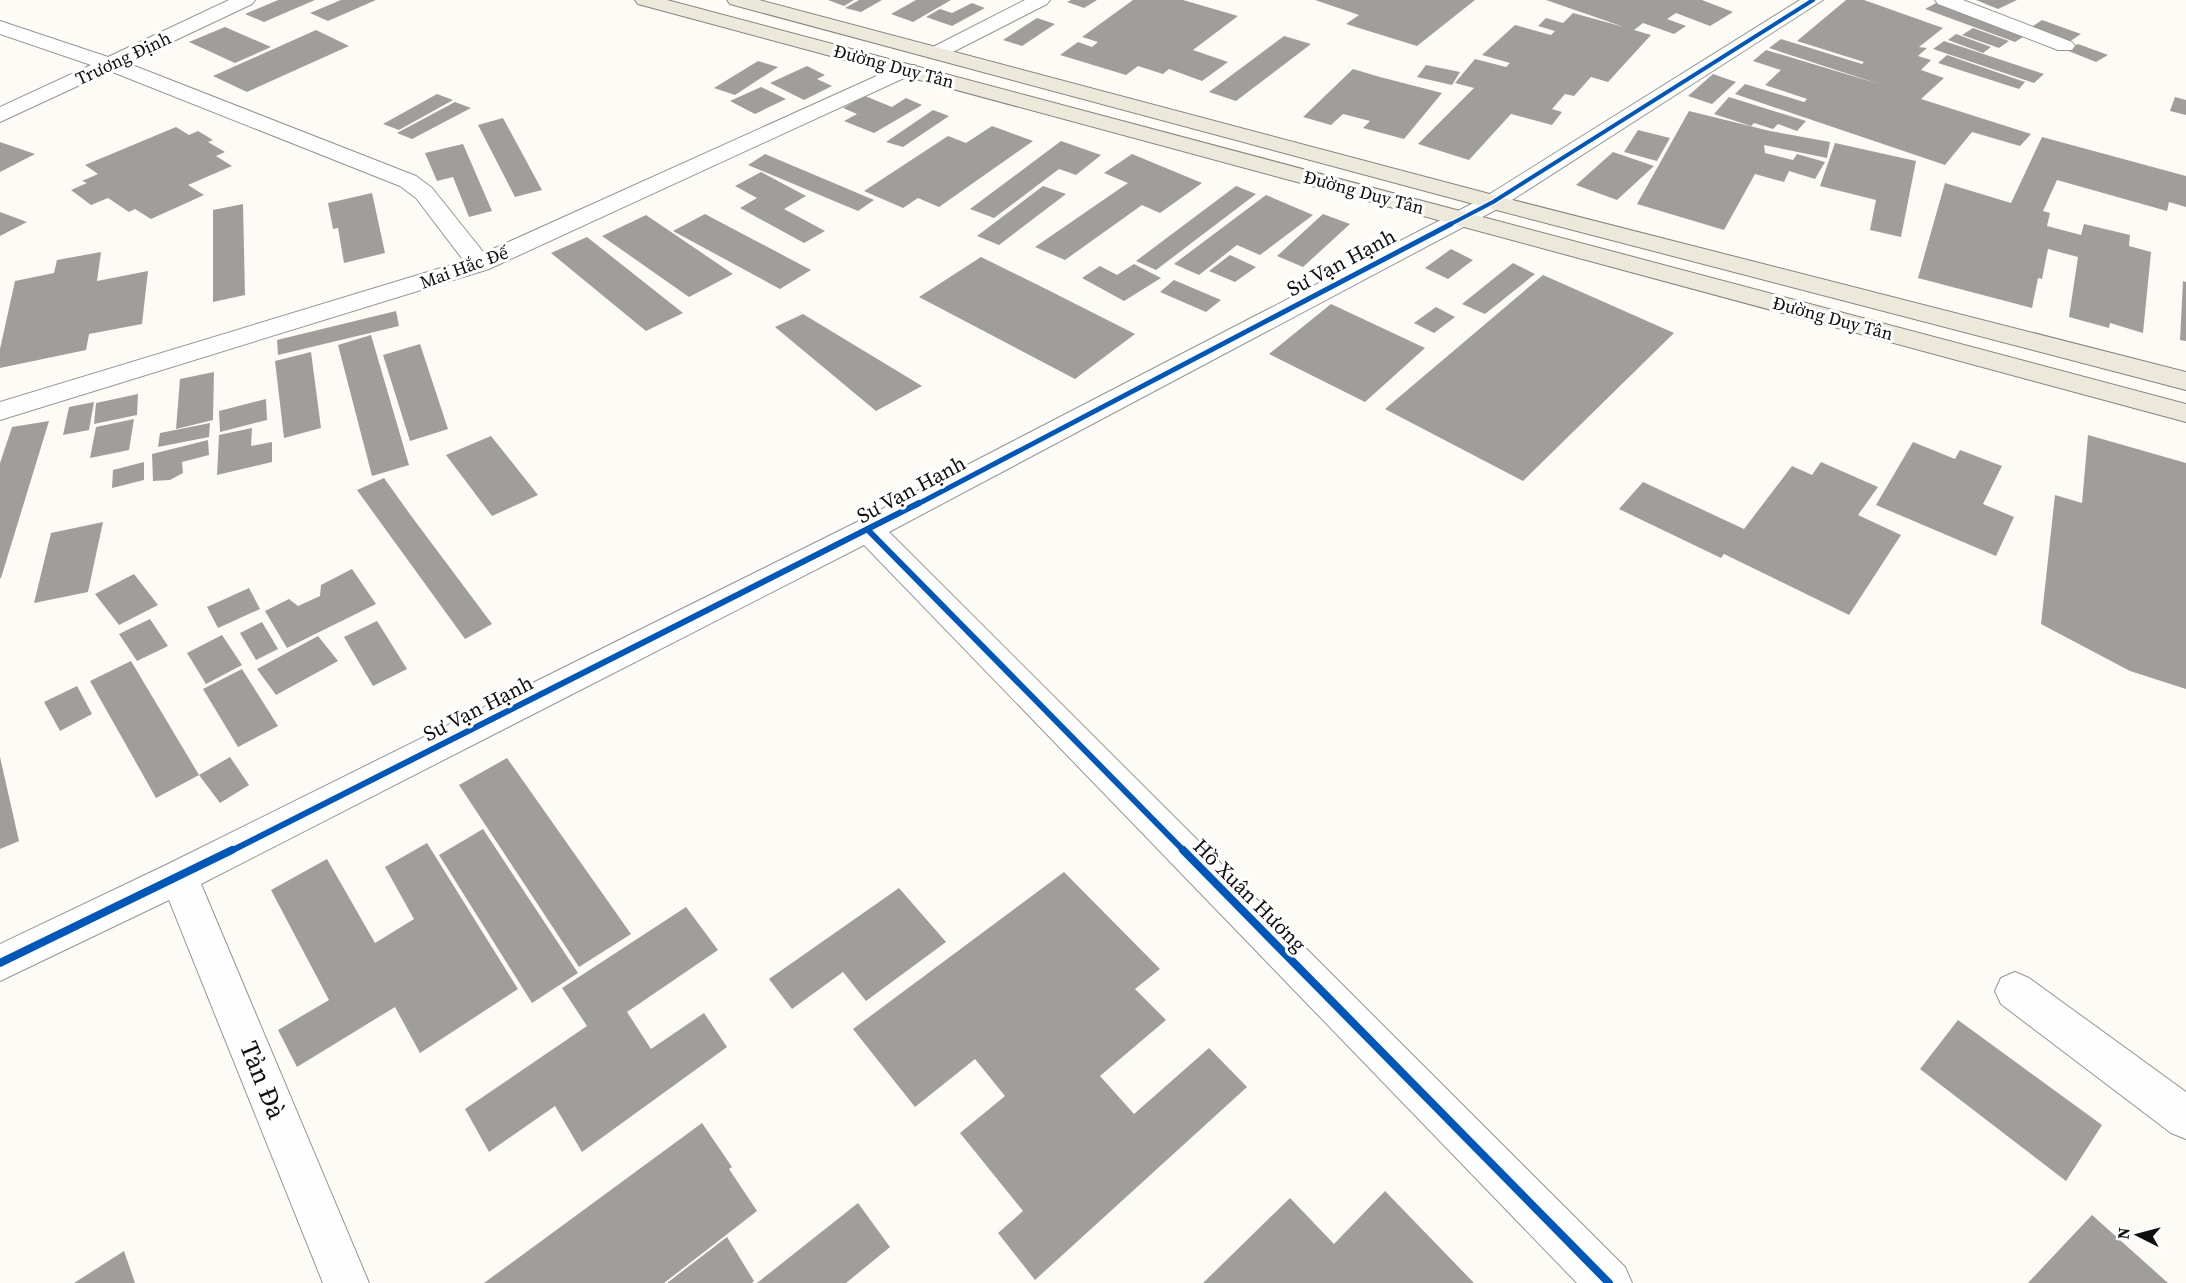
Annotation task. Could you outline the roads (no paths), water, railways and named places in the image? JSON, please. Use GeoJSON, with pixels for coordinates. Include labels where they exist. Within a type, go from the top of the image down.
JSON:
{"type":"FeatureCollection","features":[{"type":"Feature","properties":{"kind":"main road","name":"Đường Duy Tân"},"geometry":{"type":"LineString","coordinates":[[645,0],[2186,413]]}},
{"type":"Feature","properties":{"kind":"main road","name":"Đường Duy Tân"},"geometry":{"type":"LineString","coordinates":[[737,0],[1493,202],[2186,381]]}},
{"type":"Feature","properties":{"kind":"street","name":"Trương Định"},"geometry":{"type":"LineString","coordinates":[[0,115],[245,0]]}},
{"type":"Feature","properties":{"kind":"street"},"geometry":{"type":"LineString","coordinates":[[938,52],[1040,0]]}},
{"type":"Feature","properties":{"kind":"street","name":"Sư Vạn Hạnh"},"geometry":{"type":"LineString","coordinates":[[0,963],[179,878],[868,530],[1493,202],[1813,0]]}},
{"type":"Feature","properties":{"kind":"street"},"geometry":{"type":"LineString","coordinates":[[1945,0],[2065,46]]}},
{"type":"Feature","properties":{"kind":"street"},"geometry":{"type":"LineString","coordinates":[[0,27],[112,64],[408,181],[424,194],[480,264]]}},
{"type":"Feature","properties":{"kind":"street","name":"Mai Hắc Đế"},"geometry":{"type":"LineString","coordinates":[[0,411],[480,264],[908,69]]}},
{"type":"Feature","properties":{"kind":"street","name":"Hồ Xuân Hương"},"geometry":{"type":"LineString","coordinates":[[868,530],[1609,1283]]}},
{"type":"Feature","properties":{"kind":"street","name":"Tản Đà"},"geometry":{"type":"LineString","coordinates":[[179,878],[346,1283]]}},
{"type":"Feature","properties":{"kind":"street"},"geometry":{"type":"LineString","coordinates":[[2015,991],[2186,1119]]}}]}
